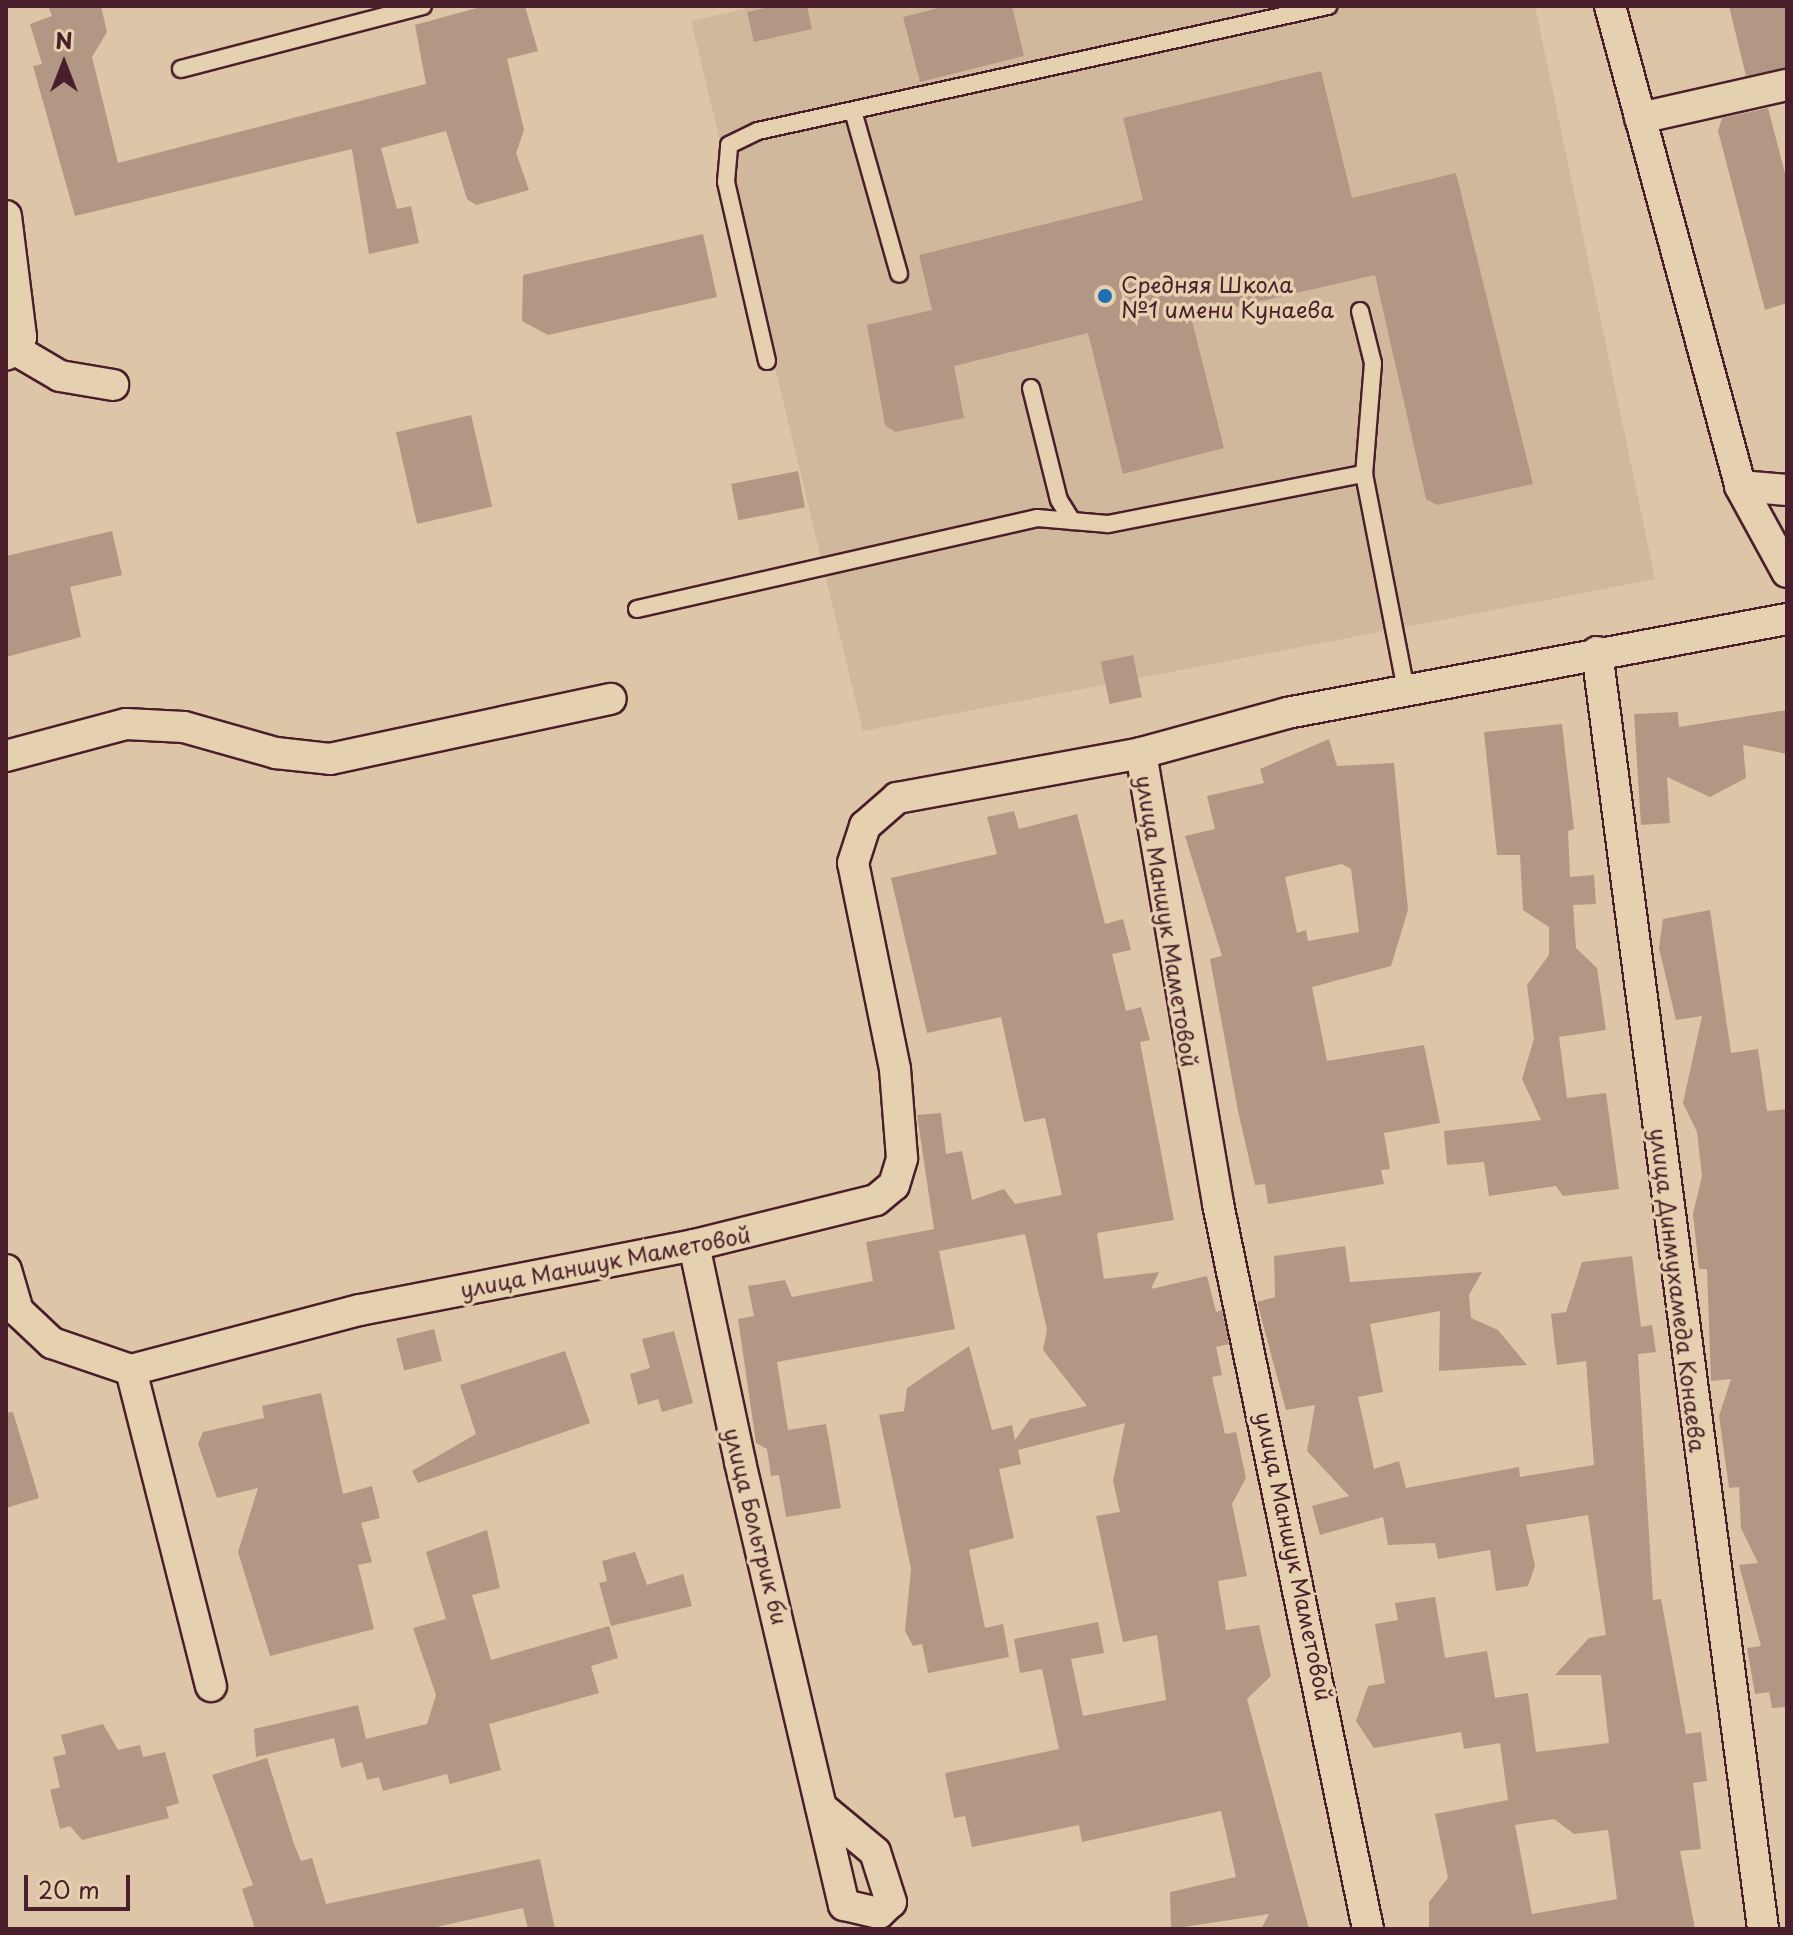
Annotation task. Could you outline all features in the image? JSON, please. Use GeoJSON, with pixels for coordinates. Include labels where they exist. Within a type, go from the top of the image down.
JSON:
{"type":"FeatureCollection","features":[{"type":"Feature","properties":{"kind":"street"},"geometry":{"type":"LineString","coordinates":[[1610,6],[1740,486],[1787,572]]}},
{"type":"Feature","properties":{"kind":"street"},"geometry":{"type":"LineString","coordinates":[[1640,118],[1787,85]]}},
{"type":"Feature","properties":{"kind":"street"},"geometry":{"type":"LineString","coordinates":[[6,216],[21,337],[10,352],[60,376],[113,385]]}},
{"type":"Feature","properties":{"kind":"street"},"geometry":{"type":"LineString","coordinates":[[1740,486],[1787,490]]}},
{"type":"Feature","properties":{"kind":"street"},"geometry":{"type":"LineString","coordinates":[[1141,753],[1406,690],[1787,619]]}},
{"type":"Feature","properties":{"kind":"street","name":"улица Динмухамеда Конаева"},"geometry":{"type":"LineString","coordinates":[[1597,652],[1763,1929]]}},
{"type":"Feature","properties":{"kind":"street"},"geometry":{"type":"LineString","coordinates":[[6,756],[126,724],[184,727],[276,753],[330,759],[611,699]]}},
{"type":"Feature","properties":{"kind":"street","name":"улица Маншук Маметовой"},"geometry":{"type":"LineString","coordinates":[[131,1370],[360,1310],[694,1245],[847,1209],[894,1185],[902,1158],[895,1069],[853,863],[865,826],[897,798],[1141,753],[1218,1204],[1300,1571],[1368,1929]]}},
{"type":"Feature","properties":{"kind":"street","name":"улица Больтрик би"},"geometry":{"type":"LineString","coordinates":[[694,1245],[821,1807]]}},
{"type":"Feature","properties":{"kind":"street"},"geometry":{"type":"LineString","coordinates":[[6,1270],[18,1311],[52,1343],[131,1370],[211,1686]]}},
{"type":"Feature","properties":{"kind":"lane"},"geometry":{"type":"LineString","coordinates":[[181,69],[423,6]]}},
{"type":"Feature","properties":{"kind":"lane"},"geometry":{"type":"LineString","coordinates":[[767,361],[726,182],[729,145],[758,131],[1328,6]]}},
{"type":"Feature","properties":{"kind":"lane"},"geometry":{"type":"LineString","coordinates":[[853,111],[899,274]]}},
{"type":"Feature","properties":{"kind":"lane"},"geometry":{"type":"LineString","coordinates":[[1360,311],[1373,363],[1364,474],[1406,690]]}},
{"type":"Feature","properties":{"kind":"lane"},"geometry":{"type":"LineString","coordinates":[[1031,388],[1059,500],[1072,521]]}},
{"type":"Feature","properties":{"kind":"lane"},"geometry":{"type":"LineString","coordinates":[[637,609],[1037,518],[1108,524],[1364,474]]}},
{"type":"Feature","properties":{"kind":"shaded area"},"geometry":{"type":"Polygon","coordinates":[[[756,6],[1535,6],[1655,579],[863,731],[691,21],[756,6]]]}},
{"type":"Feature","properties":{"kind":"building"},"geometry":{"type":"Polygon","coordinates":[[[48,6],[101,6],[107,32],[92,57],[118,163],[426,84],[415,25],[484,6],[525,6],[538,51],[507,59],[524,130],[516,153],[529,190],[476,205],[467,199],[446,131],[381,148],[397,209],[411,206],[419,243],[369,254],[352,149],[75,216],[33,66],[42,64],[30,24],[52,16],[48,6]]]}},
{"type":"Feature","properties":{"kind":"building"},"geometry":{"type":"Polygon","coordinates":[[[774,6],[807,6],[812,29],[754,42],[747,12],[774,6]]]}},
{"type":"Feature","properties":{"kind":"building"},"geometry":{"type":"Polygon","coordinates":[[[946,6],[1012,6],[1024,56],[920,82],[903,17],[946,6]]]}},
{"type":"Feature","properties":{"kind":"building"},"geometry":{"type":"Polygon","coordinates":[[[1729,6],[1787,6],[1787,68],[1746,76],[1729,6]]]}},
{"type":"Feature","properties":{"kind":"building","name":"Средняя Школа №1 имени Кунаева"},"geometry":{"type":"Polygon","coordinates":[[[1321,71],[1352,198],[1456,173],[1533,484],[1437,505],[1426,499],[1375,275],[1191,317],[1224,448],[1123,474],[1088,333],[954,366],[964,418],[895,432],[885,425],[867,325],[932,310],[919,255],[1143,200],[1123,118],[1321,71]]]}},
{"type":"Feature","properties":{"kind":"building"},"geometry":{"type":"Polygon","coordinates":[[[1768,108],[1787,181],[1787,303],[1765,310],[1718,131],[1722,118],[1768,108]]]}},
{"type":"Feature","properties":{"kind":"building"},"geometry":{"type":"Polygon","coordinates":[[[703,234],[717,297],[548,335],[522,321],[523,275],[703,234]]]}},
{"type":"Feature","properties":{"kind":"building"},"geometry":{"type":"Polygon","coordinates":[[[471,415],[492,507],[417,524],[396,432],[471,415]]]}},
{"type":"Feature","properties":{"kind":"building"},"geometry":{"type":"Polygon","coordinates":[[[798,471],[805,507],[738,520],[731,484],[798,471]]]}},
{"type":"Feature","properties":{"kind":"building"},"geometry":{"type":"Polygon","coordinates":[[[112,531],[122,575],[70,587],[81,637],[6,657],[6,556],[112,531]]]}},
{"type":"Feature","properties":{"kind":"building"},"geometry":{"type":"Polygon","coordinates":[[[1133,655],[1142,697],[1110,704],[1101,662],[1133,655]]]}},
{"type":"Feature","properties":{"kind":"building"},"geometry":{"type":"Polygon","coordinates":[[[1787,710],[1787,754],[1743,745],[1746,778],[1710,797],[1667,777],[1670,823],[1641,825],[1634,714],[1678,712],[1679,727],[1787,710]]]}},
{"type":"Feature","properties":{"kind":"building"},"geometry":{"type":"Polygon","coordinates":[[[1562,724],[1574,829],[1568,831],[1570,877],[1594,875],[1596,904],[1573,905],[1576,948],[1597,968],[1606,1030],[1559,1037],[1567,1098],[1606,1093],[1619,1189],[1563,1196],[1556,1186],[1489,1196],[1484,1162],[1447,1165],[1444,1131],[1541,1120],[1522,1079],[1534,1039],[1527,985],[1549,955],[1549,927],[1523,910],[1520,855],[1497,855],[1484,732],[1562,724]]]}},
{"type":"Feature","properties":{"kind":"building"},"geometry":{"type":"Polygon","coordinates":[[[1329,739],[1337,766],[1394,763],[1408,910],[1391,966],[1312,987],[1327,1061],[1424,1045],[1440,1123],[1384,1133],[1390,1169],[1381,1170],[1384,1184],[1268,1204],[1265,1184],[1255,1185],[1238,1111],[1210,959],[1222,956],[1185,836],[1215,829],[1207,796],[1264,783],[1260,769],[1329,739]],[[1342,864],[1285,877],[1297,933],[1306,930],[1308,941],[1359,932],[1351,869],[1342,864]]]}},
{"type":"Feature","properties":{"kind":"building"},"geometry":{"type":"Polygon","coordinates":[[[1014,811],[1019,829],[1077,814],[1105,924],[1123,919],[1131,950],[1112,954],[1126,1011],[1141,1007],[1150,1040],[1140,1042],[1174,1220],[1097,1233],[1104,1279],[1159,1272],[1151,1289],[1207,1276],[1216,1312],[1222,1310],[1229,1344],[1216,1347],[1222,1375],[1212,1377],[1225,1434],[1236,1432],[1246,1478],[1232,1504],[1247,1576],[1218,1581],[1226,1630],[1259,1625],[1271,1676],[1247,1699],[1309,1929],[1261,1929],[1269,1914],[1171,1929],[1170,1892],[1236,1877],[1221,1811],[1082,1842],[1079,1825],[972,1847],[965,1816],[954,1818],[945,1773],[1059,1749],[1042,1669],[1020,1673],[1014,1639],[1098,1622],[1104,1653],[1071,1659],[1083,1716],[1166,1700],[1157,1635],[1123,1642],[1096,1516],[1120,1512],[1113,1481],[1125,1423],[1018,1450],[1021,1464],[999,1469],[1014,1538],[969,1550],[985,1628],[1003,1624],[1009,1657],[928,1673],[922,1644],[913,1646],[905,1631],[911,1569],[879,1415],[904,1411],[907,1388],[969,1346],[992,1430],[1012,1425],[1015,1440],[1030,1419],[1087,1406],[1043,1350],[1047,1330],[1025,1234],[939,1251],[955,1329],[777,1362],[788,1430],[826,1424],[841,1508],[786,1517],[779,1475],[771,1476],[767,1449],[756,1443],[738,1319],[754,1316],[748,1286],[785,1280],[792,1297],[873,1281],[866,1242],[934,1229],[917,1115],[941,1113],[946,1154],[962,1151],[972,1200],[1004,1189],[1015,1204],[1062,1195],[1045,1118],[1024,1122],[1001,1017],[927,1033],[891,878],[997,854],[987,817],[1014,811]]]}},
{"type":"Feature","properties":{"kind":"building"},"geometry":{"type":"Polygon","coordinates":[[[1710,910],[1731,1053],[1758,1049],[1767,1111],[1787,1109],[1787,1707],[1772,1708],[1769,1692],[1755,1694],[1747,1648],[1761,1646],[1739,1565],[1758,1563],[1741,1528],[1739,1487],[1729,1488],[1719,1416],[1731,1379],[1711,1381],[1707,1269],[1699,1269],[1693,1214],[1702,1176],[1697,1132],[1683,1103],[1702,1016],[1676,1020],[1659,948],[1663,919],[1710,910]]]}},
{"type":"Feature","properties":{"kind":"building"},"geometry":{"type":"Polygon","coordinates":[[[1345,1246],[1350,1282],[1482,1272],[1469,1295],[1471,1318],[1498,1330],[1527,1365],[1439,1371],[1440,1311],[1370,1324],[1383,1392],[1358,1397],[1374,1469],[1399,1461],[1406,1488],[1519,1467],[1520,1477],[1594,1465],[1586,1361],[1557,1365],[1551,1314],[1566,1312],[1582,1262],[1632,1256],[1641,1327],[1652,1325],[1656,1352],[1638,1354],[1653,1600],[1661,1599],[1686,1734],[1701,1732],[1707,1781],[1693,1783],[1701,1849],[1680,1851],[1695,1929],[1429,1929],[1429,1902],[1448,1878],[1435,1814],[1508,1800],[1500,1743],[1464,1749],[1461,1732],[1374,1748],[1356,1721],[1368,1686],[1385,1683],[1375,1624],[1398,1620],[1395,1603],[1435,1597],[1445,1658],[1487,1651],[1495,1698],[1528,1693],[1536,1752],[1609,1743],[1601,1675],[1555,1675],[1589,1638],[1606,1635],[1588,1515],[1526,1525],[1535,1566],[1528,1586],[1496,1591],[1490,1550],[1438,1559],[1435,1543],[1388,1545],[1383,1517],[1320,1535],[1312,1506],[1349,1496],[1307,1451],[1315,1405],[1286,1410],[1257,1302],[1275,1297],[1274,1256],[1345,1246]],[[1554,1819],[1515,1825],[1532,1914],[1617,1899],[1608,1830],[1574,1834],[1554,1819]]]}},
{"type":"Feature","properties":{"kind":"building"},"geometry":{"type":"Polygon","coordinates":[[[434,1329],[442,1361],[404,1370],[396,1338],[434,1329]]]}},
{"type":"Feature","properties":{"kind":"building"},"geometry":{"type":"Polygon","coordinates":[[[674,1331],[693,1403],[662,1412],[658,1399],[638,1405],[630,1374],[650,1368],[642,1339],[674,1331]]]}},
{"type":"Feature","properties":{"kind":"building"},"geometry":{"type":"Polygon","coordinates":[[[565,1351],[590,1423],[418,1483],[412,1471],[476,1434],[460,1385],[565,1351]]]}},
{"type":"Feature","properties":{"kind":"building"},"geometry":{"type":"Polygon","coordinates":[[[321,1393],[343,1494],[372,1486],[380,1518],[361,1523],[372,1562],[358,1565],[374,1629],[270,1656],[238,1552],[258,1488],[217,1498],[198,1444],[203,1432],[264,1418],[262,1406],[321,1393]]]}},
{"type":"Feature","properties":{"kind":"building"},"geometry":{"type":"Polygon","coordinates":[[[13,1412],[39,1498],[6,1508],[6,1413],[13,1412]]]}},
{"type":"Feature","properties":{"kind":"building"},"geometry":{"type":"Polygon","coordinates":[[[487,1530],[500,1588],[472,1595],[491,1660],[609,1626],[618,1658],[591,1666],[599,1693],[489,1724],[501,1770],[450,1784],[447,1774],[383,1791],[379,1777],[367,1780],[362,1762],[341,1768],[334,1738],[256,1757],[254,1729],[358,1705],[366,1739],[427,1724],[436,1695],[413,1628],[446,1619],[426,1552],[487,1530]]]}},
{"type":"Feature","properties":{"kind":"building"},"geometry":{"type":"Polygon","coordinates":[[[635,1552],[647,1585],[683,1574],[692,1606],[611,1626],[599,1583],[607,1581],[602,1561],[635,1552]]]}},
{"type":"Feature","properties":{"kind":"building"},"geometry":{"type":"Polygon","coordinates":[[[103,1724],[118,1750],[140,1745],[143,1757],[165,1752],[179,1803],[166,1807],[169,1818],[82,1840],[70,1826],[60,1829],[50,1790],[60,1787],[53,1757],[66,1754],[61,1735],[103,1724]]]}},
{"type":"Feature","properties":{"kind":"building"},"geometry":{"type":"Polygon","coordinates":[[[267,1758],[294,1844],[301,1861],[312,1858],[326,1904],[540,1859],[555,1929],[528,1929],[523,1908],[427,1929],[255,1929],[242,1889],[253,1885],[212,1775],[267,1758]]]}},
{"type":"Feature","properties":{"kind":"place","name":"Средняя Школа №1 имени Кунаева"},"geometry":{"type":"Point","coordinates":[1105,296]}}]}
